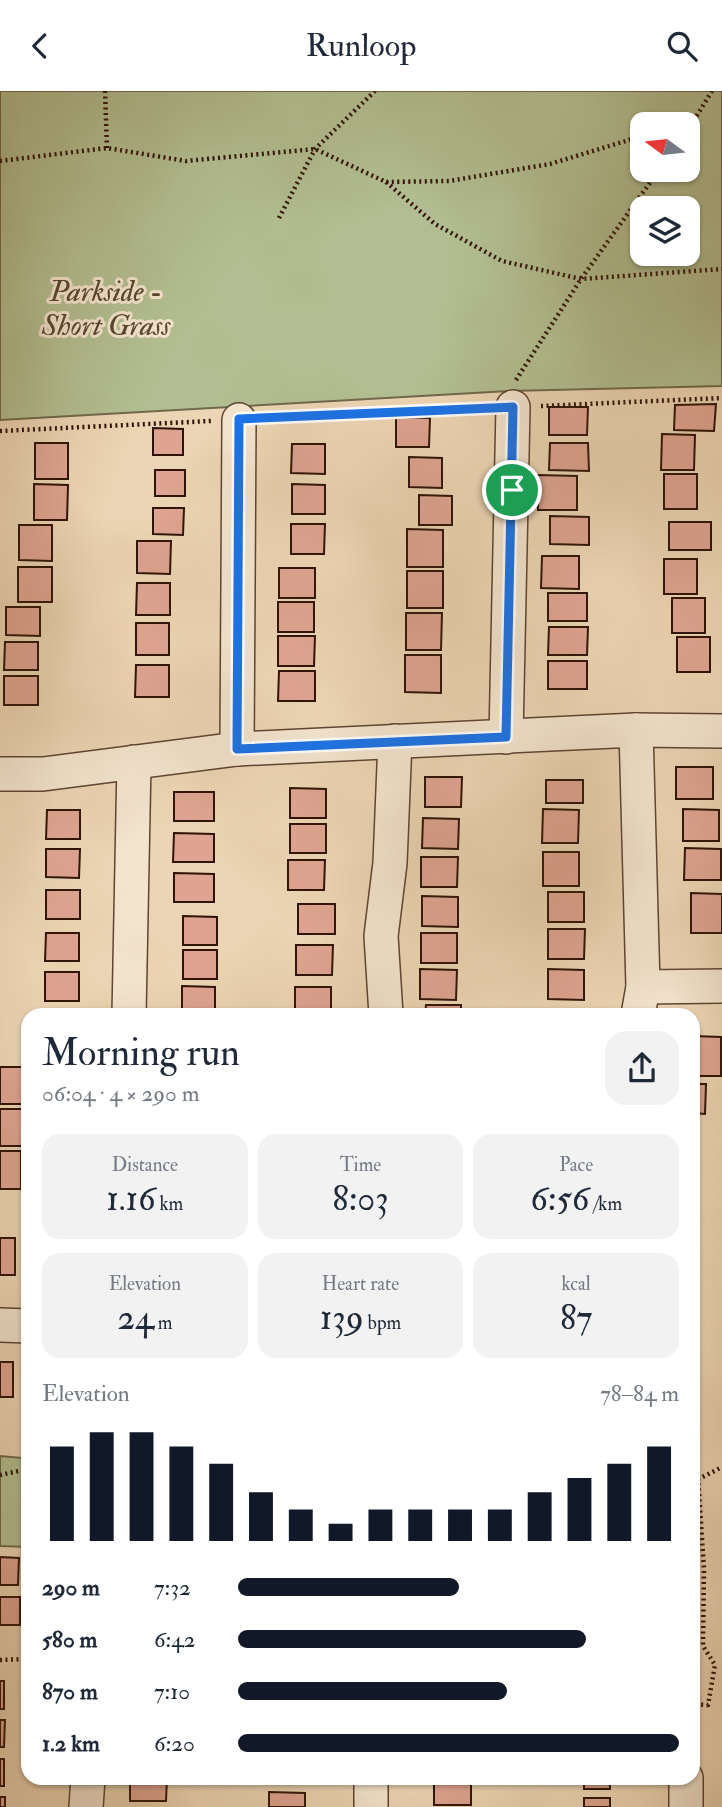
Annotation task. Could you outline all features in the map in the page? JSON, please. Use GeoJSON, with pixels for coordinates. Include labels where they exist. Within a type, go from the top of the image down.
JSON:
{"type":"FeatureCollection","features":[{"type":"Feature","properties":{"kind":"street"},"geometry":{"type":"LineString","coordinates":[[506,737],[511,399]]}},
{"type":"Feature","properties":{"kind":"street"},"geometry":{"type":"LineString","coordinates":[[237,749],[239,419]]}},
{"type":"Feature","properties":{"kind":"street"},"geometry":{"type":"LineString","coordinates":[[636,730],[640,1001],[722,986]]}},
{"type":"Feature","properties":{"kind":"street"},"geometry":{"type":"LineString","coordinates":[[0,774],[43,774],[237,749],[636,730],[722,731]]}},
{"type":"Feature","properties":{"kind":"street"},"geometry":{"type":"LineString","coordinates":[[386,1008],[381,936],[390,863],[395,741]]}},
{"type":"Feature","properties":{"kind":"street"},"geometry":{"type":"LineString","coordinates":[[129,1008],[134,762]]}},
{"type":"Feature","properties":{"kind":"street"},"geometry":{"type":"LineString","coordinates":[[0,1325],[21,1326]]}},
{"type":"Feature","properties":{"kind":"street"},"geometry":{"type":"LineString","coordinates":[[86,1807],[88,1785]]}},
{"type":"Feature","properties":{"kind":"street"},"geometry":{"type":"LineString","coordinates":[[371,1785],[371,1807]]}},
{"type":"Feature","properties":{"kind":"street"},"geometry":{"type":"LineString","coordinates":[[686,1785],[686,1807]]}},
{"type":"Feature","properties":{"kind":"path"},"geometry":{"type":"LineString","coordinates":[[105,91],[107,148]]}},
{"type":"Feature","properties":{"kind":"path"},"geometry":{"type":"LineString","coordinates":[[279,218],[315,149],[375,91]]}},
{"type":"Feature","properties":{"kind":"path"},"geometry":{"type":"LineString","coordinates":[[699,112],[712,91]]}},
{"type":"Feature","properties":{"kind":"path"},"geometry":{"type":"LineString","coordinates":[[386,181],[449,181],[551,164],[630,140]]}},
{"type":"Feature","properties":{"kind":"path"},"geometry":{"type":"LineString","coordinates":[[0,162],[107,148],[186,161],[315,149],[386,181],[435,225],[502,261],[581,279],[722,269]]}},
{"type":"Feature","properties":{"kind":"path"},"geometry":{"type":"LineString","coordinates":[[511,399],[581,279],[650,182]]}},
{"type":"Feature","properties":{"kind":"path"},"geometry":{"type":"LineString","coordinates":[[0,431],[239,419],[511,399],[722,398]]}},
{"type":"Feature","properties":{"kind":"path"},"geometry":{"type":"LineString","coordinates":[[700,1476],[722,1467]]}},
{"type":"Feature","properties":{"kind":"path"},"geometry":{"type":"LineString","coordinates":[[0,1475],[21,1470]]}},
{"type":"Feature","properties":{"kind":"path"},"geometry":{"type":"LineString","coordinates":[[700,1529],[704,1569],[703,1646],[715,1665],[708,1705],[700,1704]]}},
{"type":"Feature","properties":{"kind":"path"},"geometry":{"type":"LineString","coordinates":[[0,1660],[21,1659]]}},
{"type":"Feature","properties":{"kind":"green space","name":"Parkside - Short Grass"},"geometry":{"type":"Polygon","coordinates":[[[0,91],[722,91],[722,386],[509,391],[0,420],[0,91]]]}},
{"type":"Feature","properties":{"kind":"green space"},"geometry":{"type":"Polygon","coordinates":[[[0,1456],[21,1458],[21,1547],[0,1546],[0,1456]]]}},
{"type":"Feature","properties":{"kind":"building"},"geometry":{"type":"Polygon","coordinates":[[[716,404],[714,431],[674,430],[675,405],[716,404]]]}},
{"type":"Feature","properties":{"kind":"building"},"geometry":{"type":"Polygon","coordinates":[[[549,407],[588,407],[587,435],[549,435],[549,407]]]}},
{"type":"Feature","properties":{"kind":"building"},"geometry":{"type":"Polygon","coordinates":[[[396,417],[430,418],[429,447],[396,447],[396,417]]]}},
{"type":"Feature","properties":{"kind":"building"},"geometry":{"type":"Polygon","coordinates":[[[153,428],[183,429],[183,455],[153,455],[153,428]]]}},
{"type":"Feature","properties":{"kind":"building"},"geometry":{"type":"Polygon","coordinates":[[[662,434],[695,435],[694,470],[661,470],[662,434]]]}},
{"type":"Feature","properties":{"kind":"building"},"geometry":{"type":"Polygon","coordinates":[[[35,443],[68,443],[68,479],[35,479],[35,443]]]}},
{"type":"Feature","properties":{"kind":"building"},"geometry":{"type":"Polygon","coordinates":[[[550,443],[588,443],[589,471],[549,470],[550,443]]]}},
{"type":"Feature","properties":{"kind":"building"},"geometry":{"type":"Polygon","coordinates":[[[292,444],[325,444],[325,474],[291,473],[292,444]]]}},
{"type":"Feature","properties":{"kind":"building"},"geometry":{"type":"Polygon","coordinates":[[[409,457],[442,458],[442,488],[409,487],[409,457]]]}},
{"type":"Feature","properties":{"kind":"building"},"geometry":{"type":"Polygon","coordinates":[[[155,470],[185,470],[185,496],[155,496],[155,470]]]}},
{"type":"Feature","properties":{"kind":"building"},"geometry":{"type":"Polygon","coordinates":[[[664,474],[697,474],[697,509],[664,509],[664,474]]]}},
{"type":"Feature","properties":{"kind":"building"},"geometry":{"type":"Polygon","coordinates":[[[538,475],[577,476],[577,510],[538,510],[538,475]]]}},
{"type":"Feature","properties":{"kind":"building"},"geometry":{"type":"Polygon","coordinates":[[[34,484],[68,485],[67,520],[34,520],[34,484]]]}},
{"type":"Feature","properties":{"kind":"building"},"geometry":{"type":"Polygon","coordinates":[[[292,484],[325,485],[325,514],[292,514],[292,484]]]}},
{"type":"Feature","properties":{"kind":"building"},"geometry":{"type":"Polygon","coordinates":[[[419,495],[452,496],[452,525],[419,525],[419,495]]]}},
{"type":"Feature","properties":{"kind":"building"},"geometry":{"type":"Polygon","coordinates":[[[153,508],[184,508],[183,535],[153,534],[153,508]]]}},
{"type":"Feature","properties":{"kind":"building"},"geometry":{"type":"Polygon","coordinates":[[[550,516],[589,517],[589,545],[550,544],[550,516]]]}},
{"type":"Feature","properties":{"kind":"building"},"geometry":{"type":"Polygon","coordinates":[[[669,522],[711,522],[711,550],[669,550],[669,522]]]}},
{"type":"Feature","properties":{"kind":"building"},"geometry":{"type":"Polygon","coordinates":[[[291,524],[325,524],[324,554],[291,554],[291,524]]]}},
{"type":"Feature","properties":{"kind":"building"},"geometry":{"type":"Polygon","coordinates":[[[19,525],[52,525],[52,561],[19,560],[19,525]]]}},
{"type":"Feature","properties":{"kind":"building"},"geometry":{"type":"Polygon","coordinates":[[[407,529],[443,530],[443,567],[407,567],[407,529]]]}},
{"type":"Feature","properties":{"kind":"building"},"geometry":{"type":"Polygon","coordinates":[[[137,541],[171,541],[170,574],[137,573],[137,541]]]}},
{"type":"Feature","properties":{"kind":"building"},"geometry":{"type":"Polygon","coordinates":[[[542,556],[579,556],[579,589],[541,588],[542,556]]]}},
{"type":"Feature","properties":{"kind":"building"},"geometry":{"type":"Polygon","coordinates":[[[664,559],[697,559],[697,594],[664,594],[664,559]]]}},
{"type":"Feature","properties":{"kind":"building"},"geometry":{"type":"Polygon","coordinates":[[[18,567],[52,567],[52,602],[18,602],[18,567]]]}},
{"type":"Feature","properties":{"kind":"building"},"geometry":{"type":"Polygon","coordinates":[[[279,568],[315,568],[315,598],[279,598],[279,568]]]}},
{"type":"Feature","properties":{"kind":"building"},"geometry":{"type":"Polygon","coordinates":[[[407,571],[443,571],[443,608],[407,608],[407,571]]]}},
{"type":"Feature","properties":{"kind":"building"},"geometry":{"type":"Polygon","coordinates":[[[137,583],[170,583],[170,615],[136,615],[137,583]]]}},
{"type":"Feature","properties":{"kind":"building"},"geometry":{"type":"Polygon","coordinates":[[[548,593],[587,593],[587,621],[548,621],[548,593]]]}},
{"type":"Feature","properties":{"kind":"building"},"geometry":{"type":"Polygon","coordinates":[[[672,598],[705,598],[705,633],[672,633],[672,598]]]}},
{"type":"Feature","properties":{"kind":"building"},"geometry":{"type":"Polygon","coordinates":[[[278,602],[314,602],[314,632],[278,632],[278,602]]]}},
{"type":"Feature","properties":{"kind":"building"},"geometry":{"type":"Polygon","coordinates":[[[6,607],[40,607],[40,636],[6,635],[6,607]]]}},
{"type":"Feature","properties":{"kind":"building"},"geometry":{"type":"Polygon","coordinates":[[[406,613],[442,613],[441,650],[406,650],[406,613]]]}},
{"type":"Feature","properties":{"kind":"building"},"geometry":{"type":"Polygon","coordinates":[[[136,623],[169,623],[169,655],[136,655],[136,623]]]}},
{"type":"Feature","properties":{"kind":"building"},"geometry":{"type":"Polygon","coordinates":[[[549,627],[588,627],[587,655],[548,655],[549,627]]]}},
{"type":"Feature","properties":{"kind":"building"},"geometry":{"type":"Polygon","coordinates":[[[278,636],[315,636],[314,666],[278,666],[278,636]]]}},
{"type":"Feature","properties":{"kind":"building"},"geometry":{"type":"Polygon","coordinates":[[[677,637],[710,637],[710,672],[677,672],[677,637]]]}},
{"type":"Feature","properties":{"kind":"building"},"geometry":{"type":"Polygon","coordinates":[[[5,642],[38,642],[38,670],[4,670],[5,642]]]}},
{"type":"Feature","properties":{"kind":"building"},"geometry":{"type":"Polygon","coordinates":[[[405,655],[441,655],[441,693],[405,692],[405,655]]]}},
{"type":"Feature","properties":{"kind":"building"},"geometry":{"type":"Polygon","coordinates":[[[548,661],[587,661],[587,689],[548,689],[548,661]]]}},
{"type":"Feature","properties":{"kind":"building"},"geometry":{"type":"Polygon","coordinates":[[[136,665],[169,665],[169,697],[135,697],[136,665]]]}},
{"type":"Feature","properties":{"kind":"building"},"geometry":{"type":"Polygon","coordinates":[[[279,671],[315,671],[315,701],[278,701],[279,671]]]}},
{"type":"Feature","properties":{"kind":"building"},"geometry":{"type":"Polygon","coordinates":[[[4,676],[38,676],[38,705],[4,705],[4,676]]]}},
{"type":"Feature","properties":{"kind":"building"},"geometry":{"type":"Polygon","coordinates":[[[676,767],[713,767],[713,799],[676,799],[676,767]]]}},
{"type":"Feature","properties":{"kind":"building"},"geometry":{"type":"Polygon","coordinates":[[[425,777],[462,777],[461,807],[425,807],[425,777]]]}},
{"type":"Feature","properties":{"kind":"building"},"geometry":{"type":"Polygon","coordinates":[[[546,780],[583,780],[583,803],[546,803],[546,780]]]}},
{"type":"Feature","properties":{"kind":"building"},"geometry":{"type":"Polygon","coordinates":[[[290,788],[326,789],[326,818],[290,818],[290,788]]]}},
{"type":"Feature","properties":{"kind":"building"},"geometry":{"type":"Polygon","coordinates":[[[174,792],[214,792],[214,821],[174,821],[174,792]]]}},
{"type":"Feature","properties":{"kind":"building"},"geometry":{"type":"Polygon","coordinates":[[[543,809],[579,810],[578,843],[542,843],[543,809]]]}},
{"type":"Feature","properties":{"kind":"building"},"geometry":{"type":"Polygon","coordinates":[[[683,809],[719,810],[719,841],[683,841],[683,809]]]}},
{"type":"Feature","properties":{"kind":"building"},"geometry":{"type":"Polygon","coordinates":[[[47,810],[80,810],[80,839],[46,839],[47,810]]]}},
{"type":"Feature","properties":{"kind":"building"},"geometry":{"type":"Polygon","coordinates":[[[423,818],[459,819],[458,849],[422,848],[423,818]]]}},
{"type":"Feature","properties":{"kind":"building"},"geometry":{"type":"Polygon","coordinates":[[[290,824],[326,824],[326,853],[290,853],[290,824]]]}},
{"type":"Feature","properties":{"kind":"building"},"geometry":{"type":"Polygon","coordinates":[[[174,833],[214,834],[214,862],[173,862],[174,833]]]}},
{"type":"Feature","properties":{"kind":"building"},"geometry":{"type":"Polygon","coordinates":[[[685,848],[721,849],[721,880],[684,880],[685,848]]]}},
{"type":"Feature","properties":{"kind":"building"},"geometry":{"type":"Polygon","coordinates":[[[46,849],[80,849],[79,878],[46,877],[46,849]]]}},
{"type":"Feature","properties":{"kind":"building"},"geometry":{"type":"Polygon","coordinates":[[[543,852],[579,852],[579,886],[543,886],[543,852]]]}},
{"type":"Feature","properties":{"kind":"building"},"geometry":{"type":"Polygon","coordinates":[[[421,857],[458,857],[457,887],[421,887],[421,857]]]}},
{"type":"Feature","properties":{"kind":"building"},"geometry":{"type":"Polygon","coordinates":[[[288,860],[325,860],[324,890],[288,890],[288,860]]]}},
{"type":"Feature","properties":{"kind":"building"},"geometry":{"type":"Polygon","coordinates":[[[174,873],[214,874],[214,902],[174,902],[174,873]]]}},
{"type":"Feature","properties":{"kind":"building"},"geometry":{"type":"Polygon","coordinates":[[[46,890],[80,890],[80,919],[46,919],[46,890]]]}},
{"type":"Feature","properties":{"kind":"building"},"geometry":{"type":"Polygon","coordinates":[[[548,892],[584,892],[584,922],[548,922],[548,892]]]}},
{"type":"Feature","properties":{"kind":"building"},"geometry":{"type":"Polygon","coordinates":[[[691,893],[722,894],[722,933],[691,933],[691,893]]]}},
{"type":"Feature","properties":{"kind":"building"},"geometry":{"type":"Polygon","coordinates":[[[422,896],[458,897],[458,927],[422,926],[422,896]]]}},
{"type":"Feature","properties":{"kind":"building"},"geometry":{"type":"Polygon","coordinates":[[[298,904],[335,904],[335,934],[298,934],[298,904]]]}},
{"type":"Feature","properties":{"kind":"building"},"geometry":{"type":"Polygon","coordinates":[[[183,916],[217,917],[217,945],[183,945],[183,916]]]}},
{"type":"Feature","properties":{"kind":"building"},"geometry":{"type":"Polygon","coordinates":[[[548,929],[585,929],[584,959],[548,959],[548,929]]]}},
{"type":"Feature","properties":{"kind":"building"},"geometry":{"type":"Polygon","coordinates":[[[46,933],[79,933],[79,961],[45,961],[46,933]]]}},
{"type":"Feature","properties":{"kind":"building"},"geometry":{"type":"Polygon","coordinates":[[[421,933],[457,933],[457,963],[421,963],[421,933]]]}},
{"type":"Feature","properties":{"kind":"building"},"geometry":{"type":"Polygon","coordinates":[[[296,945],[333,945],[332,975],[296,975],[296,945]]]}},
{"type":"Feature","properties":{"kind":"building"},"geometry":{"type":"Polygon","coordinates":[[[183,950],[217,950],[217,979],[183,979],[183,950]]]}},
{"type":"Feature","properties":{"kind":"building"},"geometry":{"type":"Polygon","coordinates":[[[420,969],[457,970],[456,1000],[420,999],[420,969]]]}},
{"type":"Feature","properties":{"kind":"building"},"geometry":{"type":"Polygon","coordinates":[[[548,969],[584,970],[584,1000],[548,999],[548,969]]]}},
{"type":"Feature","properties":{"kind":"building"},"geometry":{"type":"Polygon","coordinates":[[[45,972],[79,972],[79,1001],[45,1001],[45,972]]]}},
{"type":"Feature","properties":{"kind":"building"},"geometry":{"type":"Polygon","coordinates":[[[182,986],[215,987],[215,1008],[182,1008],[182,986]]]}},
{"type":"Feature","properties":{"kind":"building"},"geometry":{"type":"Polygon","coordinates":[[[295,987],[331,987],[331,1008],[295,1008],[295,987]]]}},
{"type":"Feature","properties":{"kind":"building"},"geometry":{"type":"Polygon","coordinates":[[[426,1005],[461,1005],[461,1008],[426,1008],[426,1005]]]}},
{"type":"Feature","properties":{"kind":"building"},"geometry":{"type":"Polygon","coordinates":[[[700,1036],[721,1037],[721,1076],[700,1076],[700,1036]]]}},
{"type":"Feature","properties":{"kind":"building"},"geometry":{"type":"Polygon","coordinates":[[[0,1067],[21,1067],[21,1104],[0,1104],[0,1067]]]}},
{"type":"Feature","properties":{"kind":"building"},"geometry":{"type":"Polygon","coordinates":[[[700,1084],[706,1084],[705,1114],[700,1114],[700,1084]]]}},
{"type":"Feature","properties":{"kind":"building"},"geometry":{"type":"Polygon","coordinates":[[[0,1109],[21,1109],[21,1146],[0,1146],[0,1109]]]}},
{"type":"Feature","properties":{"kind":"building"},"geometry":{"type":"Polygon","coordinates":[[[0,1151],[21,1151],[21,1189],[0,1189],[0,1151]]]}},
{"type":"Feature","properties":{"kind":"building"},"geometry":{"type":"Polygon","coordinates":[[[0,1238],[15,1238],[15,1275],[0,1275],[0,1238]]]}},
{"type":"Feature","properties":{"kind":"building"},"geometry":{"type":"Polygon","coordinates":[[[0,1362],[13,1362],[13,1397],[0,1397],[0,1362]]]}},
{"type":"Feature","properties":{"kind":"building"},"geometry":{"type":"Polygon","coordinates":[[[0,1557],[19,1558],[18,1585],[0,1585],[0,1557]]]}},
{"type":"Feature","properties":{"kind":"building"},"geometry":{"type":"Polygon","coordinates":[[[0,1597],[20,1597],[20,1625],[0,1625],[0,1597]]]}},
{"type":"Feature","properties":{"kind":"building"},"geometry":{"type":"Polygon","coordinates":[[[0,1681],[4,1681],[4,1709],[0,1709],[0,1681]]]}},
{"type":"Feature","properties":{"kind":"building"},"geometry":{"type":"Polygon","coordinates":[[[0,1720],[5,1720],[4,1747],[0,1747],[0,1720]]]}},
{"type":"Feature","properties":{"kind":"building"},"geometry":{"type":"Polygon","coordinates":[[[0,1759],[4,1759],[4,1786],[0,1786],[0,1759]]]}},
{"type":"Feature","properties":{"kind":"building"},"geometry":{"type":"Polygon","coordinates":[[[130,1785],[167,1785],[166,1801],[130,1801],[130,1785]]]}},
{"type":"Feature","properties":{"kind":"building"},"geometry":{"type":"Polygon","coordinates":[[[434,1785],[471,1785],[471,1805],[434,1805],[434,1785]]]}},
{"type":"Feature","properties":{"kind":"building"},"geometry":{"type":"Polygon","coordinates":[[[584,1785],[610,1785],[610,1789],[584,1789],[584,1785]]]}},
{"type":"Feature","properties":{"kind":"building"},"geometry":{"type":"Polygon","coordinates":[[[269,1792],[305,1793],[305,1807],[269,1807],[269,1792]]]}},
{"type":"Feature","properties":{"kind":"building"},"geometry":{"type":"Polygon","coordinates":[[[0,1797],[5,1797],[5,1807],[0,1807],[0,1797]]]}},
{"type":"Feature","properties":{"kind":"building"},"geometry":{"type":"Polygon","coordinates":[[[584,1798],[610,1798],[610,1807],[584,1807],[584,1798]]]}},
{"type":"Feature","properties":{"kind":"route"},"geometry":{"type":"LineString","coordinates":[[513,407],[512,490],[506,737],[237,749],[239,419],[513,407]]}}]}
